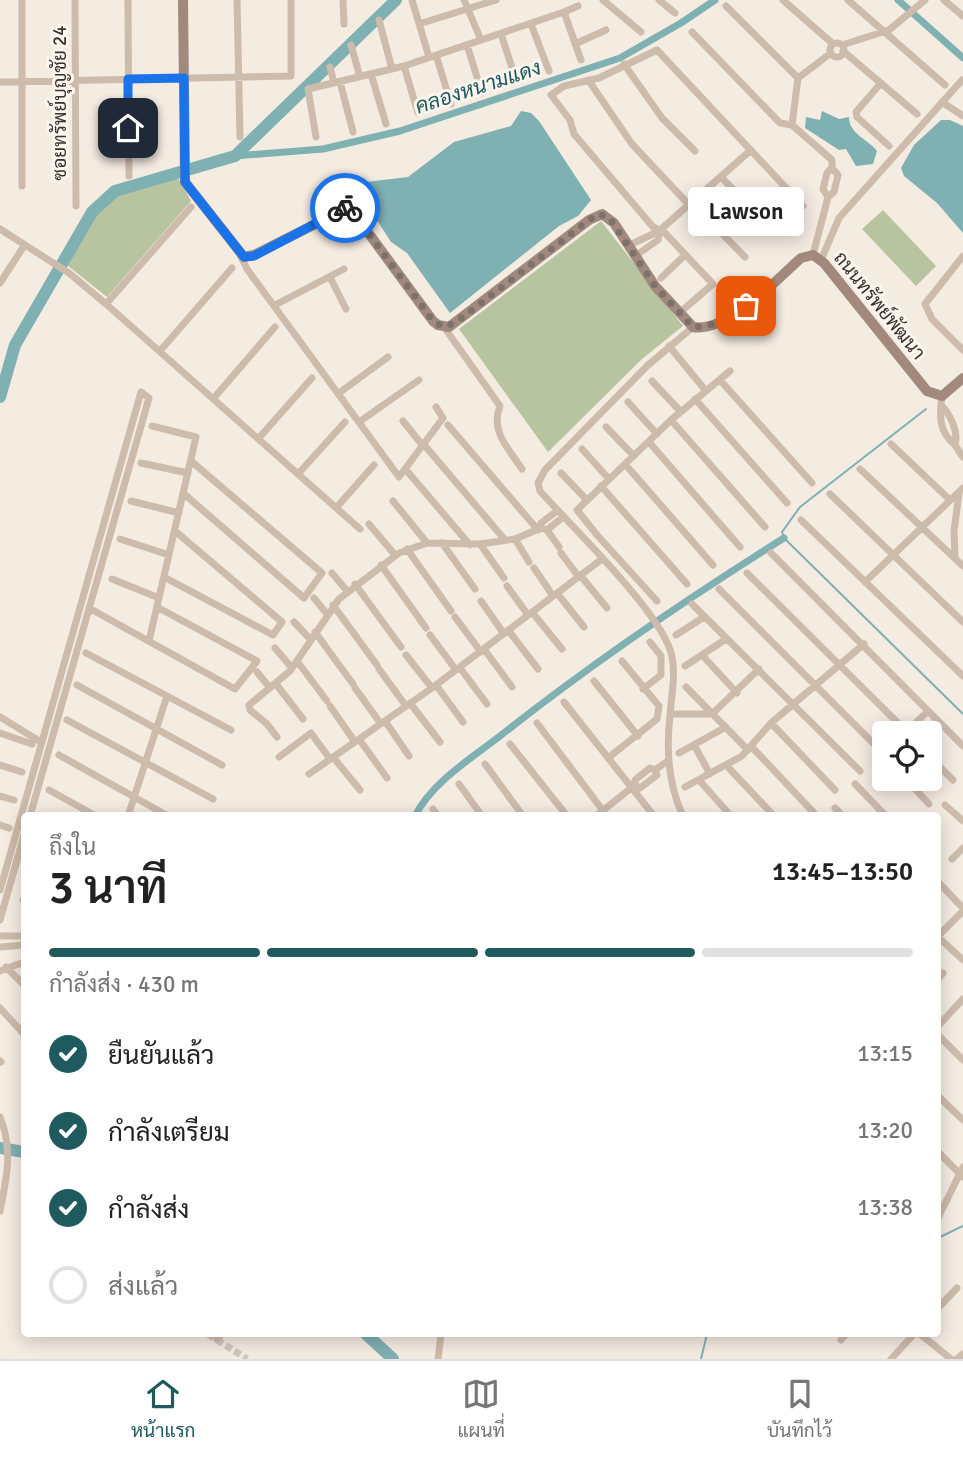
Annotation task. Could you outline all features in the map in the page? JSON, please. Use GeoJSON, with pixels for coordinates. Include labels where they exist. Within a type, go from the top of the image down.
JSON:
{"type":"FeatureCollection","features":[{"type":"Feature","properties":{"kind":"street"},"geometry":{"type":"LineString","coordinates":[[22,0],[22,186]]}},
{"type":"Feature","properties":{"kind":"street","name":"ซอยทรัพย์บุญชัย 24"},"geometry":{"type":"LineString","coordinates":[[75,0],[76,206]]}},
{"type":"Feature","properties":{"kind":"street"},"geometry":{"type":"LineString","coordinates":[[128,0],[129,176]]}},
{"type":"Feature","properties":{"kind":"street"},"geometry":{"type":"LineString","coordinates":[[183,0],[185,179],[240,255],[242,263],[399,477],[443,418],[436,407]]}},
{"type":"Feature","properties":{"kind":"street"},"geometry":{"type":"LineString","coordinates":[[237,0],[240,137]]}},
{"type":"Feature","properties":{"kind":"street"},"geometry":{"type":"LineString","coordinates":[[0,82],[291,76],[291,0]]}},
{"type":"Feature","properties":{"kind":"street"},"geometry":{"type":"LineString","coordinates":[[343,0],[344,24]]}},
{"type":"Feature","properties":{"kind":"street"},"geometry":{"type":"LineString","coordinates":[[412,0],[451,104]]}},
{"type":"Feature","properties":{"kind":"street"},"geometry":{"type":"LineString","coordinates":[[464,0],[481,40]]}},
{"type":"Feature","properties":{"kind":"street"},"geometry":{"type":"LineString","coordinates":[[419,24],[496,0]]}},
{"type":"Feature","properties":{"kind":"street"},"geometry":{"type":"LineString","coordinates":[[603,0],[641,32]]}},
{"type":"Feature","properties":{"kind":"street"},"geometry":{"type":"LineString","coordinates":[[659,0],[675,13]]}},
{"type":"Feature","properties":{"kind":"street"},"geometry":{"type":"LineString","coordinates":[[783,0],[839,56],[843,48]]}},
{"type":"Feature","properties":{"kind":"street"},"geometry":{"type":"LineString","coordinates":[[848,0],[945,85]]}},
{"type":"Feature","properties":{"kind":"street"},"geometry":{"type":"LineString","coordinates":[[793,125],[798,78],[832,49],[843,48],[885,32],[900,23],[925,0]]}},
{"type":"Feature","properties":{"kind":"street"},"geometry":{"type":"LineString","coordinates":[[944,0],[963,16]]}},
{"type":"Feature","properties":{"kind":"street"},"geometry":{"type":"LineString","coordinates":[[316,137],[308,89],[404,66],[578,6]]}},
{"type":"Feature","properties":{"kind":"street"},"geometry":{"type":"LineString","coordinates":[[726,6],[798,78]]}},
{"type":"Feature","properties":{"kind":"street"},"geometry":{"type":"LineString","coordinates":[[564,12],[581,60]]}},
{"type":"Feature","properties":{"kind":"street"},"geometry":{"type":"LineString","coordinates":[[379,20],[392,68]]}},
{"type":"Feature","properties":{"kind":"street"},"geometry":{"type":"LineString","coordinates":[[531,24],[549,71]]}},
{"type":"Feature","properties":{"kind":"street"},"geometry":{"type":"LineString","coordinates":[[575,44],[607,30]]}},
{"type":"Feature","properties":{"kind":"street"},"geometry":{"type":"LineString","coordinates":[[692,32],[780,123],[793,125],[832,160],[823,189],[828,197],[817,258]]}},
{"type":"Feature","properties":{"kind":"street"},"geometry":{"type":"LineString","coordinates":[[501,34],[516,80]]}},
{"type":"Feature","properties":{"kind":"street"},"geometry":{"type":"LineString","coordinates":[[351,45],[360,77]]}},
{"type":"Feature","properties":{"kind":"street"},"geometry":{"type":"LineString","coordinates":[[467,46],[482,93]]}},
{"type":"Feature","properties":{"kind":"street"},"geometry":{"type":"LineString","coordinates":[[843,48],[917,114]]}},
{"type":"Feature","properties":{"kind":"street"},"geometry":{"type":"LineString","coordinates":[[685,308],[713,284],[659,231],[574,134],[570,120],[551,95],[564,86],[589,81],[657,50],[803,206]]}},
{"type":"Feature","properties":{"kind":"street"},"geometry":{"type":"LineString","coordinates":[[624,64],[662,118],[695,151]]}},
{"type":"Feature","properties":{"kind":"street"},"geometry":{"type":"LineString","coordinates":[[404,66],[418,113]]}},
{"type":"Feature","properties":{"kind":"street"},"geometry":{"type":"LineString","coordinates":[[330,67],[353,132]]}},
{"type":"Feature","properties":{"kind":"street"},"geometry":{"type":"LineString","coordinates":[[371,74],[386,124]]}},
{"type":"Feature","properties":{"kind":"street"},"geometry":{"type":"LineString","coordinates":[[817,258],[839,218],[962,80]]}},
{"type":"Feature","properties":{"kind":"street"},"geometry":{"type":"LineString","coordinates":[[589,81],[632,144],[745,257]]}},
{"type":"Feature","properties":{"kind":"street"},"geometry":{"type":"LineString","coordinates":[[881,83],[856,112],[857,117],[889,146]]}},
{"type":"Feature","properties":{"kind":"street"},"geometry":{"type":"LineString","coordinates":[[942,102],[963,116]]}},
{"type":"Feature","properties":{"kind":"street"},"geometry":{"type":"LineString","coordinates":[[628,246],[659,231],[751,150]]}},
{"type":"Feature","properties":{"kind":"street"},"geometry":{"type":"LineString","coordinates":[[722,178],[773,230]]}},
{"type":"Feature","properties":{"kind":"street"},"geometry":{"type":"LineString","coordinates":[[106,304],[191,207]]}},
{"type":"Feature","properties":{"kind":"street"},"geometry":{"type":"LineString","coordinates":[[240,255],[254,256],[346,208],[353,212],[433,321],[444,327],[500,405],[495,420],[496,428],[522,469]]}},
{"type":"Feature","properties":{"kind":"street"},"geometry":{"type":"LineString","coordinates":[[444,327],[465,316],[597,214],[609,217],[663,296],[693,327],[669,346],[539,477],[538,487],[660,627],[673,658],[668,760],[674,792],[682,812]]}},
{"type":"Feature","properties":{"kind":"street"},"geometry":{"type":"LineString","coordinates":[[0,229],[69,273],[360,529]]}},
{"type":"Feature","properties":{"kind":"street"},"geometry":{"type":"LineString","coordinates":[[635,256],[658,240],[659,231]]}},
{"type":"Feature","properties":{"kind":"street"},"geometry":{"type":"LineString","coordinates":[[0,283],[23,246]]}},
{"type":"Feature","properties":{"kind":"street"},"geometry":{"type":"LineString","coordinates":[[661,278],[685,255]]}},
{"type":"Feature","properties":{"kind":"street"},"geometry":{"type":"LineString","coordinates":[[963,256],[925,304],[932,319],[963,350]]}},
{"type":"Feature","properties":{"kind":"street","name":"ถนนทรัพย์พัฒนา"},"geometry":{"type":"LineString","coordinates":[[693,327],[708,326],[736,314],[801,258],[817,258],[922,385],[942,400]]}},
{"type":"Feature","properties":{"kind":"street"},"geometry":{"type":"LineString","coordinates":[[160,351],[232,268]]}},
{"type":"Feature","properties":{"kind":"street"},"geometry":{"type":"LineString","coordinates":[[275,305],[344,270]]}},
{"type":"Feature","properties":{"kind":"street"},"geometry":{"type":"LineString","coordinates":[[330,277],[346,309]]}},
{"type":"Feature","properties":{"kind":"street"},"geometry":{"type":"LineString","coordinates":[[213,399],[275,327]]}},
{"type":"Feature","properties":{"kind":"street"},"geometry":{"type":"LineString","coordinates":[[669,346],[706,391]]}},
{"type":"Feature","properties":{"kind":"street"},"geometry":{"type":"LineString","coordinates":[[339,393],[388,358]]}},
{"type":"Feature","properties":{"kind":"street"},"geometry":{"type":"LineString","coordinates":[[657,601],[577,510],[671,420],[730,371]]}},
{"type":"Feature","properties":{"kind":"street"},"geometry":{"type":"LineString","coordinates":[[258,439],[312,378]]}},
{"type":"Feature","properties":{"kind":"street"},"geometry":{"type":"LineString","coordinates":[[963,378],[942,400],[957,439],[955,445],[963,457]]}},
{"type":"Feature","properties":{"kind":"street"},"geometry":{"type":"LineString","coordinates":[[359,422],[419,380]]}},
{"type":"Feature","properties":{"kind":"street"},"geometry":{"type":"LineString","coordinates":[[720,380],[812,483]]}},
{"type":"Feature","properties":{"kind":"street"},"geometry":{"type":"LineString","coordinates":[[652,381],[681,412]]}},
{"type":"Feature","properties":{"kind":"street"},"geometry":{"type":"LineString","coordinates":[[141,392],[149,398],[28,812],[37,743],[141,392]]}},
{"type":"Feature","properties":{"kind":"street"},"geometry":{"type":"LineString","coordinates":[[695,399],[787,503]]}},
{"type":"Feature","properties":{"kind":"street"},"geometry":{"type":"LineString","coordinates":[[628,402],[657,434]]}},
{"type":"Feature","properties":{"kind":"street"},"geometry":{"type":"LineString","coordinates":[[671,420],[765,527]]}},
{"type":"Feature","properties":{"kind":"street"},"geometry":{"type":"LineString","coordinates":[[403,421],[505,540]]}},
{"type":"Feature","properties":{"kind":"street"},"geometry":{"type":"LineString","coordinates":[[298,474],[345,422]]}},
{"type":"Feature","properties":{"kind":"street"},"geometry":{"type":"LineString","coordinates":[[448,425],[542,529],[607,608]]}},
{"type":"Feature","properties":{"kind":"street"},"geometry":{"type":"LineString","coordinates":[[149,641],[196,437],[152,426]]}},
{"type":"Feature","properties":{"kind":"street"},"geometry":{"type":"LineString","coordinates":[[606,427],[634,456]]}},
{"type":"Feature","properties":{"kind":"street"},"geometry":{"type":"LineString","coordinates":[[649,442],[740,547]]}},
{"type":"Feature","properties":{"kind":"street"},"geometry":{"type":"LineString","coordinates":[[891,444],[950,500]]}},
{"type":"Feature","properties":{"kind":"street"},"geometry":{"type":"LineString","coordinates":[[582,449],[609,479]]}},
{"type":"Feature","properties":{"kind":"street"},"geometry":{"type":"LineString","coordinates":[[183,493],[304,598],[322,573],[191,461]]}},
{"type":"Feature","properties":{"kind":"street"},"geometry":{"type":"LineString","coordinates":[[141,463],[188,473]]}},
{"type":"Feature","properties":{"kind":"street"},"geometry":{"type":"LineString","coordinates":[[625,464],[713,565]]}},
{"type":"Feature","properties":{"kind":"street"},"geometry":{"type":"LineString","coordinates":[[336,509],[374,465]]}},
{"type":"Feature","properties":{"kind":"street"},"geometry":{"type":"LineString","coordinates":[[860,469],[963,566]]}},
{"type":"Feature","properties":{"kind":"street"},"geometry":{"type":"LineString","coordinates":[[407,471],[470,545]]}},
{"type":"Feature","properties":{"kind":"street"},"geometry":{"type":"LineString","coordinates":[[561,473],[586,499]]}},
{"type":"Feature","properties":{"kind":"street"},"geometry":{"type":"LineString","coordinates":[[601,486],[687,584]]}},
{"type":"Feature","properties":{"kind":"street"},"geometry":{"type":"LineString","coordinates":[[865,582],[961,491]]}},
{"type":"Feature","properties":{"kind":"street"},"geometry":{"type":"LineString","coordinates":[[955,559],[954,531],[961,491]]}},
{"type":"Feature","properties":{"kind":"street"},"geometry":{"type":"LineString","coordinates":[[831,495],[963,622]]}},
{"type":"Feature","properties":{"kind":"street"},"geometry":{"type":"LineString","coordinates":[[393,500],[427,543]]}},
{"type":"Feature","properties":{"kind":"street"},"geometry":{"type":"LineString","coordinates":[[131,501],[179,513]]}},
{"type":"Feature","properties":{"kind":"street"},"geometry":{"type":"LineString","coordinates":[[277,737],[248,708],[292,668],[333,605],[355,584],[407,549],[427,543],[470,545],[515,539],[542,529],[560,514]]}},
{"type":"Feature","properties":{"kind":"street"},"geometry":{"type":"LineString","coordinates":[[801,520],[962,672]]}},
{"type":"Feature","properties":{"kind":"street"},"geometry":{"type":"LineString","coordinates":[[369,524],[395,555]]}},
{"type":"Feature","properties":{"kind":"street"},"geometry":{"type":"LineString","coordinates":[[164,577],[272,635],[282,622],[174,531]]}},
{"type":"Feature","properties":{"kind":"street"},"geometry":{"type":"LineString","coordinates":[[120,539],[169,555]]}},
{"type":"Feature","properties":{"kind":"street"},"geometry":{"type":"LineString","coordinates":[[515,539],[555,595],[584,627]]}},
{"type":"Feature","properties":{"kind":"street"},"geometry":{"type":"LineString","coordinates":[[442,543],[475,589]]}},
{"type":"Feature","properties":{"kind":"street"},"geometry":{"type":"LineString","coordinates":[[480,544],[505,582],[562,649]]}},
{"type":"Feature","properties":{"kind":"street"},"geometry":{"type":"LineString","coordinates":[[407,549],[453,614],[512,687]]}},
{"type":"Feature","properties":{"kind":"street"},"geometry":{"type":"LineString","coordinates":[[771,553],[864,643],[963,746]]}},
{"type":"Feature","properties":{"kind":"street"},"geometry":{"type":"LineString","coordinates":[[309,774],[434,687],[602,559]]}},
{"type":"Feature","properties":{"kind":"street"},"geometry":{"type":"LineString","coordinates":[[381,565],[428,631],[487,704]]}},
{"type":"Feature","properties":{"kind":"street"},"geometry":{"type":"LineString","coordinates":[[332,573],[347,591]]}},
{"type":"Feature","properties":{"kind":"street"},"geometry":{"type":"LineString","coordinates":[[747,573],[895,721]]}},
{"type":"Feature","properties":{"kind":"street"},"geometry":{"type":"LineString","coordinates":[[112,579],[159,598]]}},
{"type":"Feature","properties":{"kind":"street"},"geometry":{"type":"LineString","coordinates":[[355,584],[401,647]]}},
{"type":"Feature","properties":{"kind":"street"},"geometry":{"type":"LineString","coordinates":[[719,589],[872,741]]}},
{"type":"Feature","properties":{"kind":"street"},"geometry":{"type":"LineString","coordinates":[[314,598],[327,614]]}},
{"type":"Feature","properties":{"kind":"street"},"geometry":{"type":"LineString","coordinates":[[481,601],[538,669]]}},
{"type":"Feature","properties":{"kind":"street"},"geometry":{"type":"LineString","coordinates":[[692,604],[860,771]]}},
{"type":"Feature","properties":{"kind":"street"},"geometry":{"type":"LineString","coordinates":[[333,605],[378,667],[440,742]]}},
{"type":"Feature","properties":{"kind":"street"},"geometry":{"type":"LineString","coordinates":[[89,608],[235,689],[257,661],[157,607]]}},
{"type":"Feature","properties":{"kind":"street"},"geometry":{"type":"LineString","coordinates":[[676,635],[704,617]]}},
{"type":"Feature","properties":{"kind":"street"},"geometry":{"type":"LineString","coordinates":[[294,622],[311,640]]}},
{"type":"Feature","properties":{"kind":"street"},"geometry":{"type":"LineString","coordinates":[[315,632],[409,756]]}},
{"type":"Feature","properties":{"kind":"street"},"geometry":{"type":"LineString","coordinates":[[685,666],[726,639]]}},
{"type":"Feature","properties":{"kind":"street"},"geometry":{"type":"LineString","coordinates":[[643,689],[661,675],[661,656],[650,642]]}},
{"type":"Feature","properties":{"kind":"street"},"geometry":{"type":"LineString","coordinates":[[685,787],[727,766],[749,748],[771,723],[864,643]]}},
{"type":"Feature","properties":{"kind":"street"},"geometry":{"type":"LineString","coordinates":[[275,648],[292,668]]}},
{"type":"Feature","properties":{"kind":"street"},"geometry":{"type":"LineString","coordinates":[[86,653],[231,730]]}},
{"type":"Feature","properties":{"kind":"street"},"geometry":{"type":"LineString","coordinates":[[407,655],[463,722]]}},
{"type":"Feature","properties":{"kind":"street"},"geometry":{"type":"LineString","coordinates":[[702,655],[737,693]]}},
{"type":"Feature","properties":{"kind":"street"},"geometry":{"type":"LineString","coordinates":[[298,661],[387,778]]}},
{"type":"Feature","properties":{"kind":"street"},"geometry":{"type":"LineString","coordinates":[[608,758],[657,719],[659,706],[622,661]]}},
{"type":"Feature","properties":{"kind":"street"},"geometry":{"type":"LineString","coordinates":[[670,714],[712,714],[737,693],[759,669]]}},
{"type":"Feature","properties":{"kind":"street"},"geometry":{"type":"LineString","coordinates":[[257,672],[273,686],[359,790]]}},
{"type":"Feature","properties":{"kind":"street"},"geometry":{"type":"LineString","coordinates":[[594,681],[638,736]]}},
{"type":"Feature","properties":{"kind":"street"},"geometry":{"type":"LineString","coordinates":[[78,685],[222,765]]}},
{"type":"Feature","properties":{"kind":"street"},"geometry":{"type":"LineString","coordinates":[[686,687],[813,812]]}},
{"type":"Feature","properties":{"kind":"street"},"geometry":{"type":"LineString","coordinates":[[129,812],[167,696]]}},
{"type":"Feature","properties":{"kind":"street"},"geometry":{"type":"LineString","coordinates":[[564,702],[634,786],[651,812]]}},
{"type":"Feature","properties":{"kind":"street"},"geometry":{"type":"LineString","coordinates":[[918,721],[928,711]]}},
{"type":"Feature","properties":{"kind":"street"},"geometry":{"type":"LineString","coordinates":[[0,717],[37,743]]}},
{"type":"Feature","properties":{"kind":"street"},"geometry":{"type":"LineString","coordinates":[[67,720],[213,799]]}},
{"type":"Feature","properties":{"kind":"street"},"geometry":{"type":"LineString","coordinates":[[537,723],[601,812]]}},
{"type":"Feature","properties":{"kind":"street"},"geometry":{"type":"LineString","coordinates":[[771,723],[835,790]]}},
{"type":"Feature","properties":{"kind":"street"},"geometry":{"type":"LineString","coordinates":[[680,754],[726,727]]}},
{"type":"Feature","properties":{"kind":"street"},"geometry":{"type":"LineString","coordinates":[[0,733],[37,743]]}},
{"type":"Feature","properties":{"kind":"street"},"geometry":{"type":"LineString","coordinates":[[279,757],[312,733]]}},
{"type":"Feature","properties":{"kind":"street"},"geometry":{"type":"LineString","coordinates":[[510,744],[564,812]]}},
{"type":"Feature","properties":{"kind":"street"},"geometry":{"type":"LineString","coordinates":[[694,745],[710,774]]}},
{"type":"Feature","properties":{"kind":"street"},"geometry":{"type":"LineString","coordinates":[[60,755],[161,812]]}},
{"type":"Feature","properties":{"kind":"street"},"geometry":{"type":"LineString","coordinates":[[634,786],[640,788],[657,775],[655,770],[668,760]]}},
{"type":"Feature","properties":{"kind":"street"},"geometry":{"type":"LineString","coordinates":[[485,764],[520,812]]}},
{"type":"Feature","properties":{"kind":"street"},"geometry":{"type":"LineString","coordinates":[[0,765],[22,772]]}},
{"type":"Feature","properties":{"kind":"street"},"geometry":{"type":"LineString","coordinates":[[727,766],[770,812]]}},
{"type":"Feature","properties":{"kind":"street"},"geometry":{"type":"LineString","coordinates":[[942,769],[953,780]]}},
{"type":"Feature","properties":{"kind":"street"},"geometry":{"type":"LineString","coordinates":[[699,780],[727,812]]}},
{"type":"Feature","properties":{"kind":"street"},"geometry":{"type":"LineString","coordinates":[[459,784],[479,812]]}},
{"type":"Feature","properties":{"kind":"street"},"geometry":{"type":"LineString","coordinates":[[855,784],[882,812]]}},
{"type":"Feature","properties":{"kind":"street"},"geometry":{"type":"LineString","coordinates":[[604,812],[634,786]]}},
{"type":"Feature","properties":{"kind":"street"},"geometry":{"type":"LineString","coordinates":[[48,790],[87,812]]}},
{"type":"Feature","properties":{"kind":"street"},"geometry":{"type":"LineString","coordinates":[[917,791],[929,804]]}},
{"type":"Feature","properties":{"kind":"street"},"geometry":{"type":"LineString","coordinates":[[0,796],[14,800]]}},
{"type":"Feature","properties":{"kind":"street"},"geometry":{"type":"LineString","coordinates":[[945,805],[963,821]]}},
{"type":"Feature","properties":{"kind":"street"},"geometry":{"type":"LineString","coordinates":[[835,808],[838,812]]}},
{"type":"Feature","properties":{"kind":"street"},"geometry":{"type":"LineString","coordinates":[[0,825],[9,828]]}},
{"type":"Feature","properties":{"kind":"street"},"geometry":{"type":"LineString","coordinates":[[0,890],[21,832]]}},
{"type":"Feature","properties":{"kind":"street"},"geometry":{"type":"LineString","coordinates":[[0,920],[21,846]]}},
{"type":"Feature","properties":{"kind":"street"},"geometry":{"type":"LineString","coordinates":[[953,859],[963,848]]}},
{"type":"Feature","properties":{"kind":"street"},"geometry":{"type":"LineString","coordinates":[[941,886],[963,909],[941,934]]}},
{"type":"Feature","properties":{"kind":"street"},"geometry":{"type":"LineString","coordinates":[[0,936],[21,936]]}},
{"type":"Feature","properties":{"kind":"street"},"geometry":{"type":"LineString","coordinates":[[941,940],[963,960]]}},
{"type":"Feature","properties":{"kind":"street"},"geometry":{"type":"LineString","coordinates":[[0,947],[21,946]]}},
{"type":"Feature","properties":{"kind":"street"},"geometry":{"type":"LineString","coordinates":[[3,969],[21,963]]}},
{"type":"Feature","properties":{"kind":"street"},"geometry":{"type":"LineString","coordinates":[[3,969],[21,983]]}},
{"type":"Feature","properties":{"kind":"street"},"geometry":{"type":"LineString","coordinates":[[941,1023],[963,999]]}},
{"type":"Feature","properties":{"kind":"street"},"geometry":{"type":"LineString","coordinates":[[0,1008],[21,1031]]}},
{"type":"Feature","properties":{"kind":"street"},"geometry":{"type":"LineString","coordinates":[[941,1038],[963,1060]]}},
{"type":"Feature","properties":{"kind":"street"},"geometry":{"type":"LineString","coordinates":[[956,1053],[963,1045]]}},
{"type":"Feature","properties":{"kind":"street"},"geometry":{"type":"LineString","coordinates":[[941,1099],[963,1120]]}},
{"type":"Feature","properties":{"kind":"street"},"geometry":{"type":"LineString","coordinates":[[0,1117],[7,1135],[9,1170],[0,1210]]}},
{"type":"Feature","properties":{"kind":"street"},"geometry":{"type":"LineString","coordinates":[[941,1155],[961,1172],[941,1213]]}},
{"type":"Feature","properties":{"kind":"street"},"geometry":{"type":"LineString","coordinates":[[941,1305],[957,1288]]}},
{"type":"Feature","properties":{"kind":"street"},"geometry":{"type":"LineString","coordinates":[[438,1359],[441,1337]]}},
{"type":"Feature","properties":{"kind":"street"},"geometry":{"type":"LineString","coordinates":[[891,1359],[912,1337]]}},
{"type":"Feature","properties":{"kind":"street"},"geometry":{"type":"LineString","coordinates":[[924,1337],[951,1359]]}},
{"type":"Feature","properties":{"kind":"street"},"geometry":{"type":"LineString","coordinates":[[957,1359],[963,1354]]}},
{"type":"Feature","properties":{"kind":"green space"},"geometry":{"type":"Polygon","coordinates":[[[178,178],[191,201],[107,297],[67,265],[89,226],[108,203],[134,190],[178,178]]]}},
{"type":"Feature","properties":{"kind":"green space"},"geometry":{"type":"Polygon","coordinates":[[[883,210],[936,266],[916,286],[862,229],[883,210]]]}},
{"type":"Feature","properties":{"kind":"green space"},"geometry":{"type":"Polygon","coordinates":[[[601,221],[683,326],[642,359],[548,452],[459,329],[601,221]]]}},
{"type":"Feature","properties":{"kind":"water"},"geometry":{"type":"Polygon","coordinates":[[[521,111],[531,113],[539,121],[591,200],[578,216],[559,226],[450,313],[407,253],[391,242],[364,200],[360,186],[366,182],[408,177],[454,142],[511,126],[521,111]]]}},
{"type":"Feature","properties":{"kind":"water"},"geometry":{"type":"Polygon","coordinates":[[[822,111],[839,119],[849,117],[855,132],[877,151],[873,164],[856,166],[846,149],[839,150],[805,128],[806,117],[820,120],[822,111]]]}},
{"type":"Feature","properties":{"kind":"water"},"geometry":{"type":"Polygon","coordinates":[[[941,120],[950,120],[963,126],[963,233],[937,203],[904,176],[901,168],[914,145],[941,120]]]}},
{"type":"Feature","properties":{"kind":"waterway"},"geometry":{"type":"LineString","coordinates":[[0,397],[15,345],[92,212],[115,191],[235,156],[396,0]]}},
{"type":"Feature","properties":{"kind":"waterway","name":"คลองหนามแดง"},"geometry":{"type":"LineString","coordinates":[[235,156],[323,149],[400,131],[620,58],[715,0]]}},
{"type":"Feature","properties":{"kind":"waterway"},"geometry":{"type":"LineString","coordinates":[[898,0],[963,58]]}},
{"type":"Feature","properties":{"kind":"waterway"},"geometry":{"type":"LineString","coordinates":[[926,409],[800,507],[782,532],[784,538],[963,714]]}},
{"type":"Feature","properties":{"kind":"waterway"},"geometry":{"type":"LineString","coordinates":[[417,812],[442,782],[534,709],[639,633],[784,538]]}},
{"type":"Feature","properties":{"kind":"waterway"},"geometry":{"type":"LineString","coordinates":[[0,1148],[21,1152]]}},
{"type":"Feature","properties":{"kind":"waterway"},"geometry":{"type":"LineString","coordinates":[[941,1237],[963,1226]]}},
{"type":"Feature","properties":{"kind":"waterway"},"geometry":{"type":"LineString","coordinates":[[369,1337],[393,1359]]}},
{"type":"Feature","properties":{"kind":"waterway"},"geometry":{"type":"LineString","coordinates":[[701,1359],[706,1337]]}},
{"type":"Feature","properties":{"kind":"tunnel"},"geometry":{"type":"LineString","coordinates":[[213,1337],[247,1359]]}},
{"type":"Feature","properties":{"kind":"way so far"},"geometry":{"type":"LineString","coordinates":[[345,208],[353,212],[433,321],[444,327],[455,323],[597,214],[609,217],[655,286],[693,327],[718,323],[746,306]]}},
{"type":"Feature","properties":{"kind":"place","name":"Lawson"},"geometry":{"type":"Point","coordinates":[746,306]}},
{"type":"Feature","properties":{"kind":"route"},"geometry":{"type":"LineString","coordinates":[[128,128],[128,79],[184,78],[185,182],[238,253],[244,257],[254,256],[345,208]]}}]}
